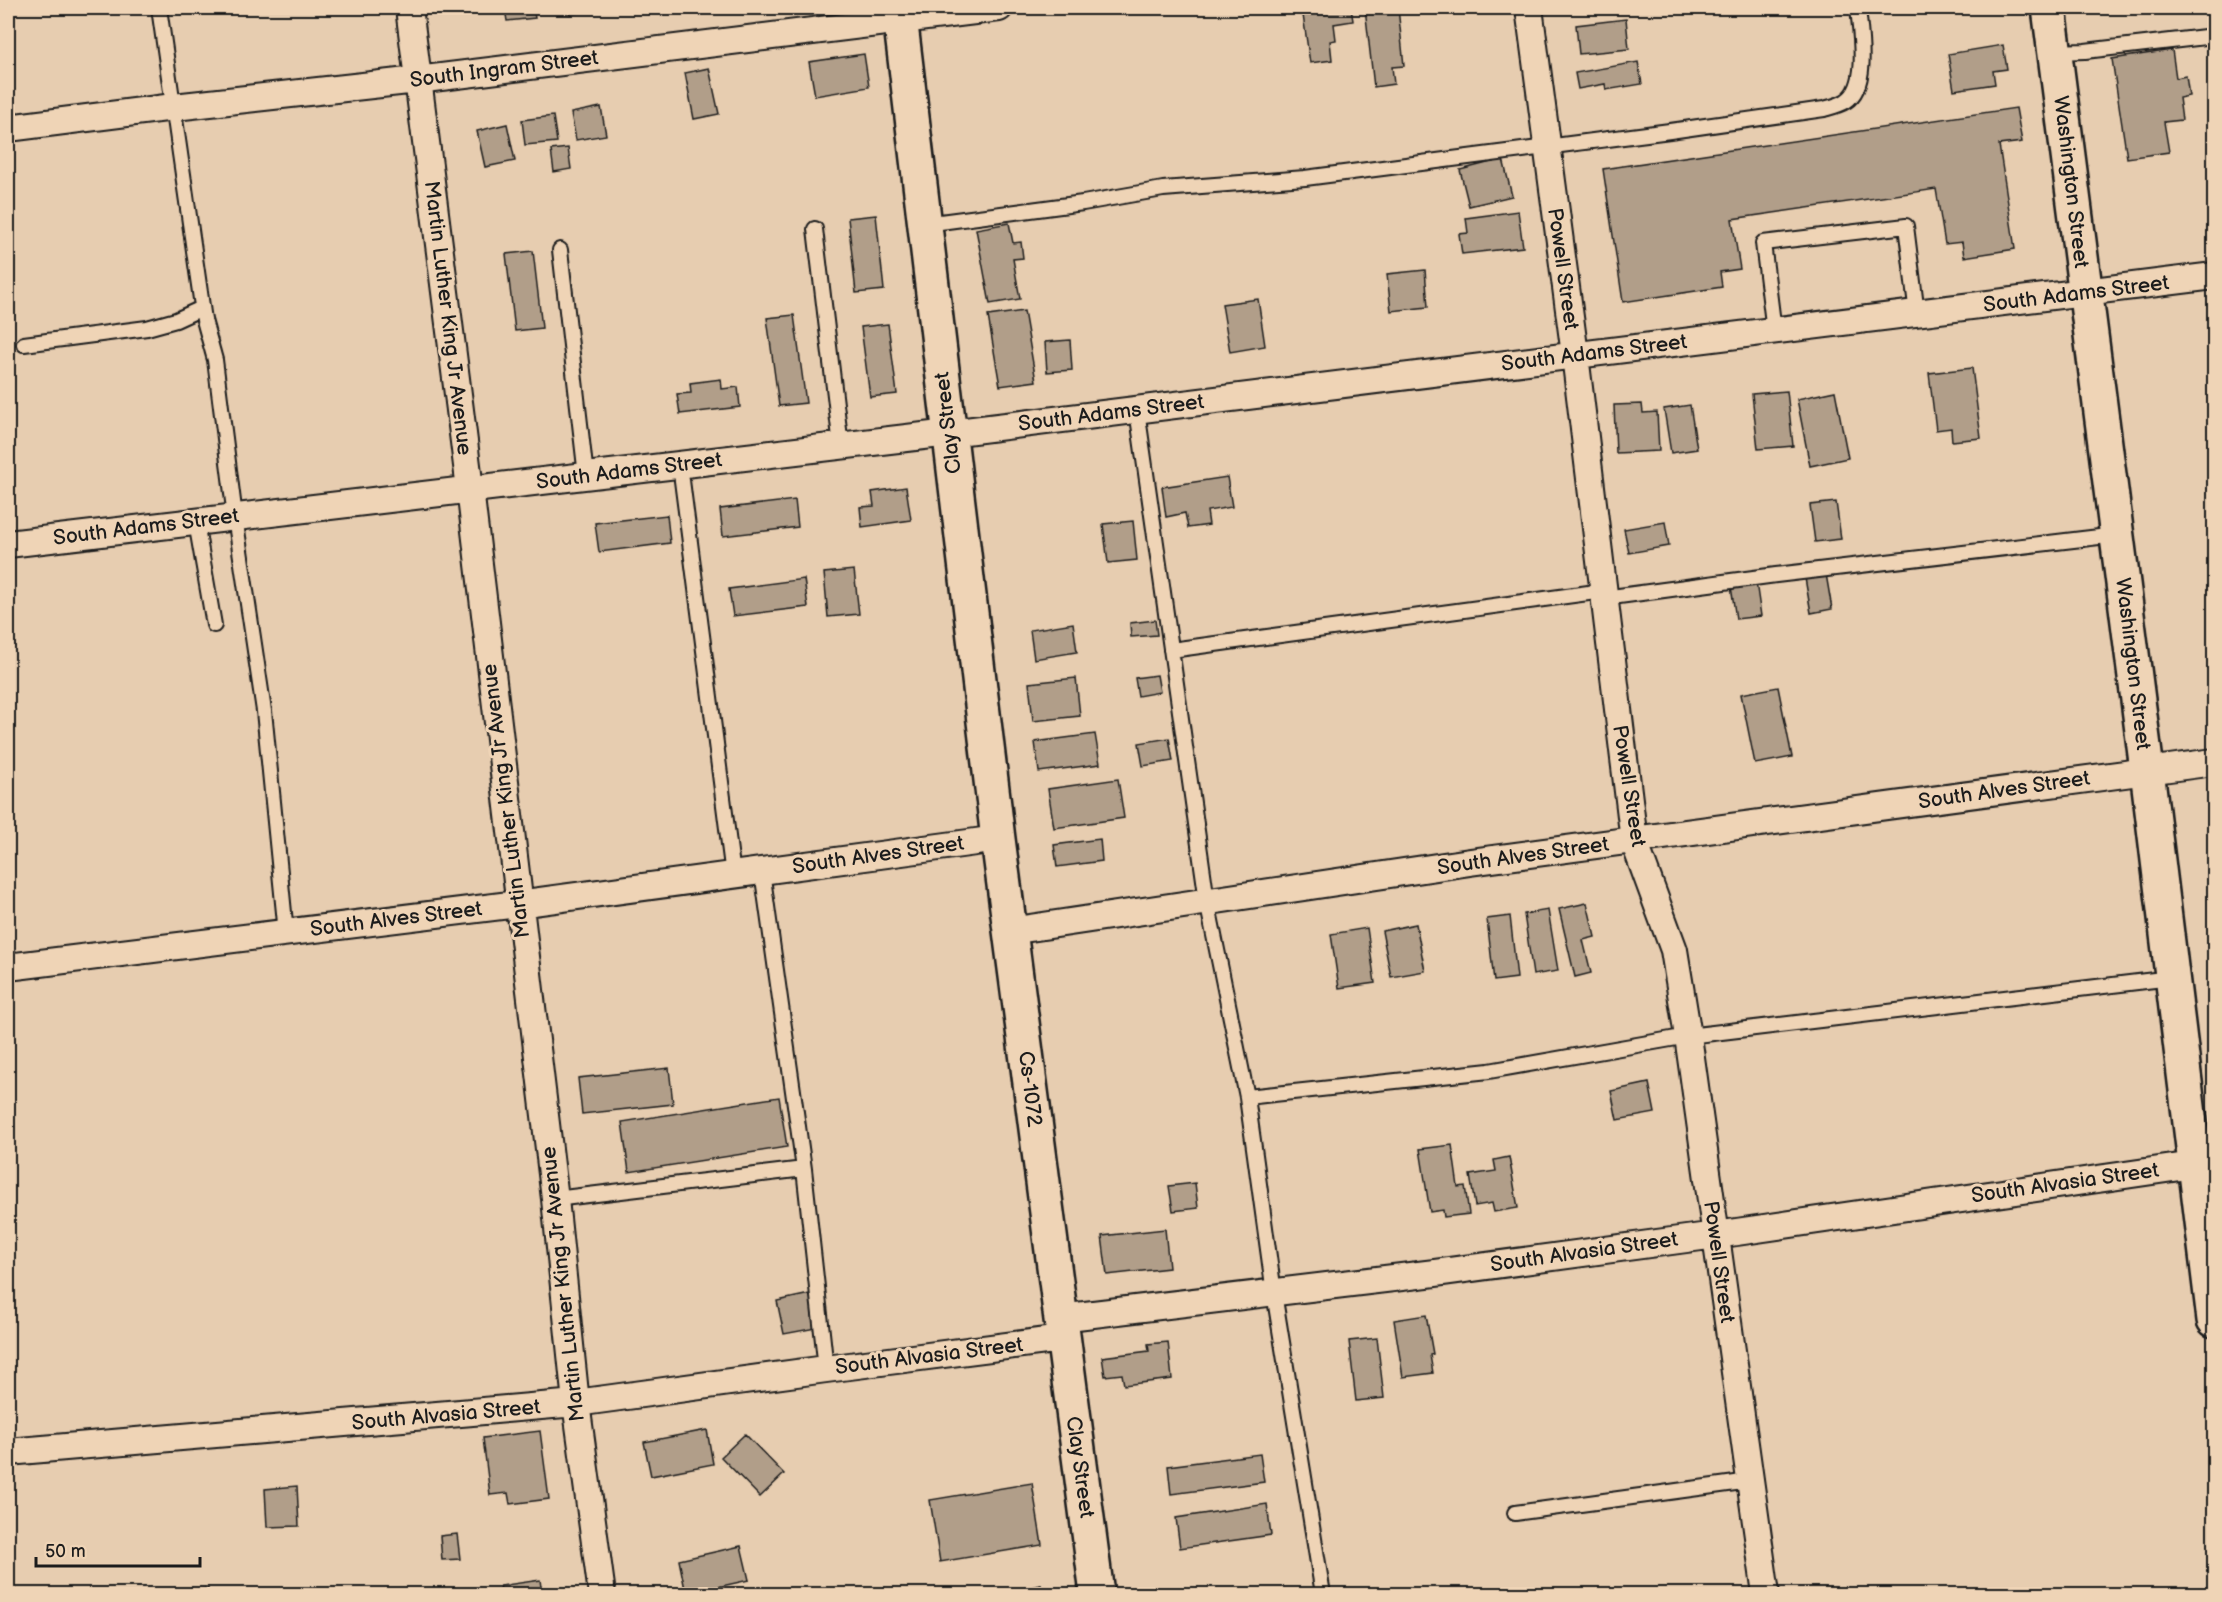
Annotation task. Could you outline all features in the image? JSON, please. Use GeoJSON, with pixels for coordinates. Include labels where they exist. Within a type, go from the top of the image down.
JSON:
{"type":"FeatureCollection","features":[{"type":"Feature","properties":{"kind":"street","name":"Martin Luther King Jr Avenue"},"geometry":{"type":"LineString","coordinates":[[409,8],[470,489],[555,1199],[576,1403],[602,1594]]}},
{"type":"Feature","properties":{"kind":"street","name":"South Ingram Street"},"geometry":{"type":"LineString","coordinates":[[8,128],[417,80],[899,13],[999,8]]}},
{"type":"Feature","properties":{"kind":"street","name":"Powell Street"},"geometry":{"type":"LineString","coordinates":[[1529,8],[1575,355],[1634,841],[1674,950],[1766,1594]]}},
{"type":"Feature","properties":{"kind":"street","name":"Washington Street"},"geometry":{"type":"LineString","coordinates":[[2049,8],[2147,770],[2171,978],[2204,1163],[2214,1320]]}},
{"type":"Feature","properties":{"kind":"street","name":"Clay Street"},"geometry":{"type":"LineString","coordinates":[[899,13],[998,838]]}},
{"type":"Feature","properties":{"kind":"street","name":"South Adams Street"},"geometry":{"type":"LineString","coordinates":[[8,544],[949,433],[2214,276]]}},
{"type":"Feature","properties":{"kind":"street","name":"South Alves Street"},"geometry":{"type":"LineString","coordinates":[[1010,931],[1470,862],[2214,762]]}},
{"type":"Feature","properties":{"kind":"street","name":"South Alves Street"},"geometry":{"type":"LineString","coordinates":[[8,967],[518,904],[998,838]]}},
{"type":"Feature","properties":{"kind":"street","name":"Cs-1072"},"geometry":{"type":"LineString","coordinates":[[998,838],[1061,1329]]}},
{"type":"Feature","properties":{"kind":"street","name":"South Alvasia Street"},"geometry":{"type":"LineString","coordinates":[[8,1452],[576,1403],[826,1369],[1274,1293],[1716,1235],[2204,1163]]}},
{"type":"Feature","properties":{"kind":"street","name":"Clay Street"},"geometry":{"type":"LineString","coordinates":[[1061,1329],[1097,1594]]}},
{"type":"Feature","properties":{"kind":"lane"},"geometry":{"type":"LineString","coordinates":[[159,8],[202,308],[215,360],[235,517],[264,711],[286,933]]}},
{"type":"Feature","properties":{"kind":"lane"},"geometry":{"type":"LineString","coordinates":[[925,224],[1083,203],[1163,189],[1305,178],[1824,109],[1847,100],[1858,86],[1862,57],[1858,8]]}},
{"type":"Feature","properties":{"kind":"lane"},"geometry":{"type":"LineString","coordinates":[[2054,52],[2085,51],[2214,36]]}},
{"type":"Feature","properties":{"kind":"lane"},"geometry":{"type":"LineString","coordinates":[[1774,331],[1763,243],[1906,226],[1917,314]]}},
{"type":"Feature","properties":{"kind":"lane"},"geometry":{"type":"LineString","coordinates":[[815,228],[841,446]]}},
{"type":"Feature","properties":{"kind":"lane"},"geometry":{"type":"LineString","coordinates":[[560,249],[586,476]]}},
{"type":"Feature","properties":{"kind":"lane"},"geometry":{"type":"LineString","coordinates":[[24,344],[147,328],[176,320],[202,308]]}},
{"type":"Feature","properties":{"kind":"lane"},"geometry":{"type":"LineString","coordinates":[[1137,410],[1207,901],[1247,1097],[1274,1293],[1323,1594]]}},
{"type":"Feature","properties":{"kind":"lane"},"geometry":{"type":"LineString","coordinates":[[680,465],[733,875]]}},
{"type":"Feature","properties":{"kind":"lane"},"geometry":{"type":"LineString","coordinates":[[196,522],[214,625]]}},
{"type":"Feature","properties":{"kind":"lane"},"geometry":{"type":"LineString","coordinates":[[1171,650],[1603,595],[2116,535]]}},
{"type":"Feature","properties":{"kind":"lane"},"geometry":{"type":"LineString","coordinates":[[762,871],[804,1169],[826,1369]]}},
{"type":"Feature","properties":{"kind":"lane"},"geometry":{"type":"LineString","coordinates":[[1247,1097],[1489,1071],[1688,1036],[2171,978]]}},
{"type":"Feature","properties":{"kind":"lane"},"geometry":{"type":"LineString","coordinates":[[555,1199],[804,1169]]}},
{"type":"Feature","properties":{"kind":"lane"},"geometry":{"type":"LineString","coordinates":[[1515,1513],[1750,1481]]}},
{"type":"Feature","properties":{"kind":"building"},"geometry":{"type":"Polygon","coordinates":[[[505,8],[533,8],[535,18],[507,21],[505,8]]]}},
{"type":"Feature","properties":{"kind":"building"},"geometry":{"type":"Polygon","coordinates":[[[568,8],[598,8],[598,9],[569,14],[568,8]]]}},
{"type":"Feature","properties":{"kind":"building"},"geometry":{"type":"Polygon","coordinates":[[[1302,8],[1351,8],[1353,21],[1334,24],[1336,40],[1330,41],[1332,60],[1310,63],[1302,8]]]}},
{"type":"Feature","properties":{"kind":"building"},"geometry":{"type":"Polygon","coordinates":[[[1365,8],[1398,8],[1404,66],[1392,67],[1394,84],[1374,87],[1365,8]]]}},
{"type":"Feature","properties":{"kind":"building"},"geometry":{"type":"Polygon","coordinates":[[[1626,19],[1629,49],[1579,54],[1576,25],[1626,19]]]}},
{"type":"Feature","properties":{"kind":"building"},"geometry":{"type":"Polygon","coordinates":[[[2003,45],[2007,69],[1993,71],[1995,84],[1954,90],[1948,54],[2003,45]]]}},
{"type":"Feature","properties":{"kind":"building"},"geometry":{"type":"Polygon","coordinates":[[[2172,50],[2176,78],[2186,76],[2189,96],[2179,98],[2182,120],[2164,122],[2169,152],[2127,158],[2112,59],[2172,50]]]}},
{"type":"Feature","properties":{"kind":"building"},"geometry":{"type":"Polygon","coordinates":[[[864,54],[869,87],[815,96],[809,62],[864,54]]]}},
{"type":"Feature","properties":{"kind":"building"},"geometry":{"type":"Polygon","coordinates":[[[1638,62],[1642,84],[1606,90],[1605,84],[1578,89],[1575,73],[1638,62]]]}},
{"type":"Feature","properties":{"kind":"building"},"geometry":{"type":"Polygon","coordinates":[[[709,68],[719,114],[694,119],[685,73],[709,68]]]}},
{"type":"Feature","properties":{"kind":"building"},"geometry":{"type":"Polygon","coordinates":[[[601,107],[606,135],[576,140],[571,113],[601,107]]]}},
{"type":"Feature","properties":{"kind":"building"},"geometry":{"type":"Polygon","coordinates":[[[2016,108],[2022,142],[1999,145],[2015,249],[1964,257],[1962,242],[1945,244],[1936,189],[1732,219],[1740,269],[1720,272],[1722,287],[1623,302],[1603,169],[2016,108]]]}},
{"type":"Feature","properties":{"kind":"building"},"geometry":{"type":"Polygon","coordinates":[[[553,116],[557,142],[525,145],[522,120],[553,116]]]}},
{"type":"Feature","properties":{"kind":"building"},"geometry":{"type":"Polygon","coordinates":[[[507,124],[515,161],[485,167],[477,131],[507,124]]]}},
{"type":"Feature","properties":{"kind":"building"},"geometry":{"type":"Polygon","coordinates":[[[568,148],[571,169],[554,172],[551,150],[568,148]]]}},
{"type":"Feature","properties":{"kind":"building"},"geometry":{"type":"Polygon","coordinates":[[[1503,159],[1512,196],[1469,206],[1460,170],[1503,159]]]}},
{"type":"Feature","properties":{"kind":"building"},"geometry":{"type":"Polygon","coordinates":[[[1518,211],[1523,247],[1462,254],[1459,234],[1468,233],[1466,218],[1518,211]]]}},
{"type":"Feature","properties":{"kind":"building"},"geometry":{"type":"Polygon","coordinates":[[[876,215],[884,290],[856,293],[848,218],[876,215]]]}},
{"type":"Feature","properties":{"kind":"building"},"geometry":{"type":"Polygon","coordinates":[[[1009,223],[1013,243],[1021,242],[1023,258],[1013,259],[1020,299],[990,304],[976,229],[1009,223]]]}},
{"type":"Feature","properties":{"kind":"building"},"geometry":{"type":"Polygon","coordinates":[[[533,251],[542,328],[515,331],[506,254],[533,251]]]}},
{"type":"Feature","properties":{"kind":"building"},"geometry":{"type":"Polygon","coordinates":[[[1425,270],[1428,307],[1391,311],[1387,274],[1425,270]]]}},
{"type":"Feature","properties":{"kind":"building"},"geometry":{"type":"Polygon","coordinates":[[[1258,299],[1265,346],[1230,352],[1222,304],[1258,299]]]}},
{"type":"Feature","properties":{"kind":"building"},"geometry":{"type":"Polygon","coordinates":[[[1024,311],[1036,381],[1000,386],[988,316],[1024,311]]]}},
{"type":"Feature","properties":{"kind":"building"},"geometry":{"type":"Polygon","coordinates":[[[794,315],[806,403],[779,406],[767,318],[794,315]]]}},
{"type":"Feature","properties":{"kind":"building"},"geometry":{"type":"Polygon","coordinates":[[[888,324],[897,394],[870,397],[861,327],[888,324]]]}},
{"type":"Feature","properties":{"kind":"building"},"geometry":{"type":"Polygon","coordinates":[[[1070,340],[1072,370],[1047,372],[1045,342],[1070,340]]]}},
{"type":"Feature","properties":{"kind":"building"},"geometry":{"type":"Polygon","coordinates":[[[1972,368],[1981,438],[1952,441],[1951,428],[1936,430],[1929,373],[1972,368]]]}},
{"type":"Feature","properties":{"kind":"building"},"geometry":{"type":"Polygon","coordinates":[[[721,379],[722,389],[738,387],[740,407],[680,414],[677,394],[691,393],[690,383],[721,379]]]}},
{"type":"Feature","properties":{"kind":"building"},"geometry":{"type":"Polygon","coordinates":[[[1787,391],[1793,446],[1758,449],[1752,394],[1787,391]]]}},
{"type":"Feature","properties":{"kind":"building"},"geometry":{"type":"Polygon","coordinates":[[[1835,391],[1848,458],[1810,466],[1797,399],[1835,391]]]}},
{"type":"Feature","properties":{"kind":"building"},"geometry":{"type":"Polygon","coordinates":[[[1642,404],[1643,413],[1657,412],[1659,451],[1616,453],[1614,405],[1642,404]]]}},
{"type":"Feature","properties":{"kind":"building"},"geometry":{"type":"Polygon","coordinates":[[[1690,405],[1697,449],[1671,453],[1664,409],[1690,405]]]}},
{"type":"Feature","properties":{"kind":"building"},"geometry":{"type":"Polygon","coordinates":[[[1227,477],[1232,507],[1207,511],[1209,525],[1188,528],[1185,513],[1166,517],[1162,487],[1227,477]]]}},
{"type":"Feature","properties":{"kind":"building"},"geometry":{"type":"Polygon","coordinates":[[[906,487],[911,520],[862,527],[860,507],[874,506],[872,492],[906,487]]]}},
{"type":"Feature","properties":{"kind":"building"},"geometry":{"type":"Polygon","coordinates":[[[795,500],[798,527],[723,536],[720,509],[795,500]]]}},
{"type":"Feature","properties":{"kind":"building"},"geometry":{"type":"Polygon","coordinates":[[[1836,502],[1841,539],[1815,542],[1810,505],[1836,502]]]}},
{"type":"Feature","properties":{"kind":"building"},"geometry":{"type":"Polygon","coordinates":[[[667,515],[670,543],[599,552],[595,523],[667,515]]]}},
{"type":"Feature","properties":{"kind":"building"},"geometry":{"type":"Polygon","coordinates":[[[1133,521],[1137,560],[1108,563],[1103,524],[1133,521]]]}},
{"type":"Feature","properties":{"kind":"building"},"geometry":{"type":"Polygon","coordinates":[[[1665,522],[1669,546],[1629,553],[1624,529],[1665,522]]]}},
{"type":"Feature","properties":{"kind":"building"},"geometry":{"type":"Polygon","coordinates":[[[854,570],[859,614],[828,617],[824,573],[854,570]]]}},
{"type":"Feature","properties":{"kind":"building"},"geometry":{"type":"Polygon","coordinates":[[[1826,574],[1832,609],[1811,613],[1805,578],[1826,574]]]}},
{"type":"Feature","properties":{"kind":"building"},"geometry":{"type":"Polygon","coordinates":[[[804,579],[808,607],[733,616],[729,589],[804,579]]]}},
{"type":"Feature","properties":{"kind":"building"},"geometry":{"type":"Polygon","coordinates":[[[1756,582],[1761,616],[1736,619],[1731,586],[1756,582]]]}},
{"type":"Feature","properties":{"kind":"building"},"geometry":{"type":"Polygon","coordinates":[[[1155,620],[1157,635],[1131,637],[1130,623],[1155,620]]]}},
{"type":"Feature","properties":{"kind":"building"},"geometry":{"type":"Polygon","coordinates":[[[1073,623],[1077,652],[1034,659],[1030,630],[1073,623]]]}},
{"type":"Feature","properties":{"kind":"building"},"geometry":{"type":"Polygon","coordinates":[[[1157,675],[1160,692],[1138,696],[1135,678],[1157,675]]]}},
{"type":"Feature","properties":{"kind":"building"},"geometry":{"type":"Polygon","coordinates":[[[1076,678],[1080,716],[1033,721],[1029,683],[1076,678]]]}},
{"type":"Feature","properties":{"kind":"building"},"geometry":{"type":"Polygon","coordinates":[[[1778,687],[1792,757],[1755,764],[1741,694],[1778,687]]]}},
{"type":"Feature","properties":{"kind":"building"},"geometry":{"type":"Polygon","coordinates":[[[1095,734],[1100,764],[1039,772],[1035,742],[1095,734]]]}},
{"type":"Feature","properties":{"kind":"building"},"geometry":{"type":"Polygon","coordinates":[[[1169,738],[1173,761],[1143,766],[1139,743],[1169,738]]]}},
{"type":"Feature","properties":{"kind":"building"},"geometry":{"type":"Polygon","coordinates":[[[1118,779],[1124,818],[1054,828],[1048,789],[1118,779]]]}},
{"type":"Feature","properties":{"kind":"building"},"geometry":{"type":"Polygon","coordinates":[[[1100,839],[1102,861],[1057,867],[1054,845],[1100,839]]]}},
{"type":"Feature","properties":{"kind":"building"},"geometry":{"type":"Polygon","coordinates":[[[1587,903],[1595,937],[1583,940],[1591,973],[1575,977],[1559,909],[1587,903]]]}},
{"type":"Feature","properties":{"kind":"building"},"geometry":{"type":"Polygon","coordinates":[[[1548,910],[1558,971],[1533,975],[1524,914],[1548,910]]]}},
{"type":"Feature","properties":{"kind":"building"},"geometry":{"type":"Polygon","coordinates":[[[1510,916],[1517,978],[1494,981],[1487,919],[1510,916]]]}},
{"type":"Feature","properties":{"kind":"building"},"geometry":{"type":"Polygon","coordinates":[[[1416,924],[1425,971],[1391,977],[1382,931],[1416,924]]]}},
{"type":"Feature","properties":{"kind":"building"},"geometry":{"type":"Polygon","coordinates":[[[1367,928],[1375,983],[1339,988],[1331,934],[1367,928]]]}},
{"type":"Feature","properties":{"kind":"building"},"geometry":{"type":"Polygon","coordinates":[[[669,1068],[673,1104],[582,1114],[578,1078],[669,1068]]]}},
{"type":"Feature","properties":{"kind":"building"},"geometry":{"type":"Polygon","coordinates":[[[1649,1083],[1655,1113],[1617,1120],[1611,1091],[1649,1083]]]}},
{"type":"Feature","properties":{"kind":"building"},"geometry":{"type":"Polygon","coordinates":[[[779,1097],[787,1147],[629,1172],[622,1122],[779,1097]]]}},
{"type":"Feature","properties":{"kind":"building"},"geometry":{"type":"Polygon","coordinates":[[[1452,1145],[1458,1187],[1465,1186],[1469,1214],[1444,1217],[1443,1210],[1430,1212],[1420,1149],[1452,1145]]]}},
{"type":"Feature","properties":{"kind":"building"},"geometry":{"type":"Polygon","coordinates":[[[1509,1157],[1518,1208],[1494,1212],[1492,1203],[1475,1206],[1470,1175],[1496,1171],[1494,1160],[1509,1157]]]}},
{"type":"Feature","properties":{"kind":"building"},"geometry":{"type":"Polygon","coordinates":[[[1195,1183],[1198,1208],[1173,1211],[1169,1186],[1195,1183]]]}},
{"type":"Feature","properties":{"kind":"building"},"geometry":{"type":"Polygon","coordinates":[[[1165,1229],[1169,1268],[1107,1275],[1102,1236],[1165,1229]]]}},
{"type":"Feature","properties":{"kind":"building"},"geometry":{"type":"Polygon","coordinates":[[[810,1294],[816,1328],[784,1334],[777,1301],[810,1294]]]}},
{"type":"Feature","properties":{"kind":"building"},"geometry":{"type":"Polygon","coordinates":[[[1426,1315],[1433,1354],[1430,1355],[1433,1373],[1403,1377],[1394,1320],[1426,1315]]]}},
{"type":"Feature","properties":{"kind":"building"},"geometry":{"type":"Polygon","coordinates":[[[1377,1338],[1384,1398],[1356,1401],[1349,1341],[1377,1338]]]}},
{"type":"Feature","properties":{"kind":"building"},"geometry":{"type":"Polygon","coordinates":[[[1168,1342],[1172,1379],[1124,1385],[1122,1374],[1105,1376],[1102,1357],[1149,1351],[1148,1344],[1168,1342]]]}},
{"type":"Feature","properties":{"kind":"building"},"geometry":{"type":"Polygon","coordinates":[[[707,1430],[713,1464],[651,1476],[644,1442],[707,1430]]]}},
{"type":"Feature","properties":{"kind":"building"},"geometry":{"type":"Polygon","coordinates":[[[540,1431],[549,1499],[510,1504],[508,1493],[490,1495],[483,1438],[540,1431]]]}},
{"type":"Feature","properties":{"kind":"building"},"geometry":{"type":"Polygon","coordinates":[[[745,1434],[784,1474],[760,1497],[721,1457],[745,1434]]]}},
{"type":"Feature","properties":{"kind":"building"},"geometry":{"type":"Polygon","coordinates":[[[1260,1454],[1264,1482],[1171,1494],[1168,1466],[1260,1454]]]}},
{"type":"Feature","properties":{"kind":"building"},"geometry":{"type":"Polygon","coordinates":[[[1032,1483],[1042,1545],[940,1562],[930,1500],[1032,1483]]]}},
{"type":"Feature","properties":{"kind":"building"},"geometry":{"type":"Polygon","coordinates":[[[297,1486],[299,1526],[267,1527],[265,1489],[297,1486]]]}},
{"type":"Feature","properties":{"kind":"building"},"geometry":{"type":"Polygon","coordinates":[[[1267,1504],[1271,1535],[1180,1548],[1176,1518],[1267,1504]]]}},
{"type":"Feature","properties":{"kind":"building"},"geometry":{"type":"Polygon","coordinates":[[[457,1534],[460,1559],[442,1560],[440,1536],[457,1534]]]}},
{"type":"Feature","properties":{"kind":"building"},"geometry":{"type":"Polygon","coordinates":[[[741,1546],[749,1580],[686,1594],[679,1560],[741,1546]]]}},
{"type":"Feature","properties":{"kind":"building"},"geometry":{"type":"Polygon","coordinates":[[[540,1580],[542,1594],[502,1594],[500,1586],[540,1580]]]}},
{"type":"Feature","properties":{"kind":"building"},"geometry":{"type":"Polygon","coordinates":[[[14,1584],[15,1594],[8,1594],[8,1585],[14,1584]]]}},
{"type":"Feature","properties":{"kind":"building"},"geometry":{"type":"Polygon","coordinates":[[[1041,1585],[1043,1594],[997,1594],[1041,1585]]]}},
{"type":"Feature","properties":{"kind":"building"},"geometry":{"type":"Polygon","coordinates":[[[208,1588],[208,1594],[190,1594],[190,1590],[208,1588]]]}}]}
